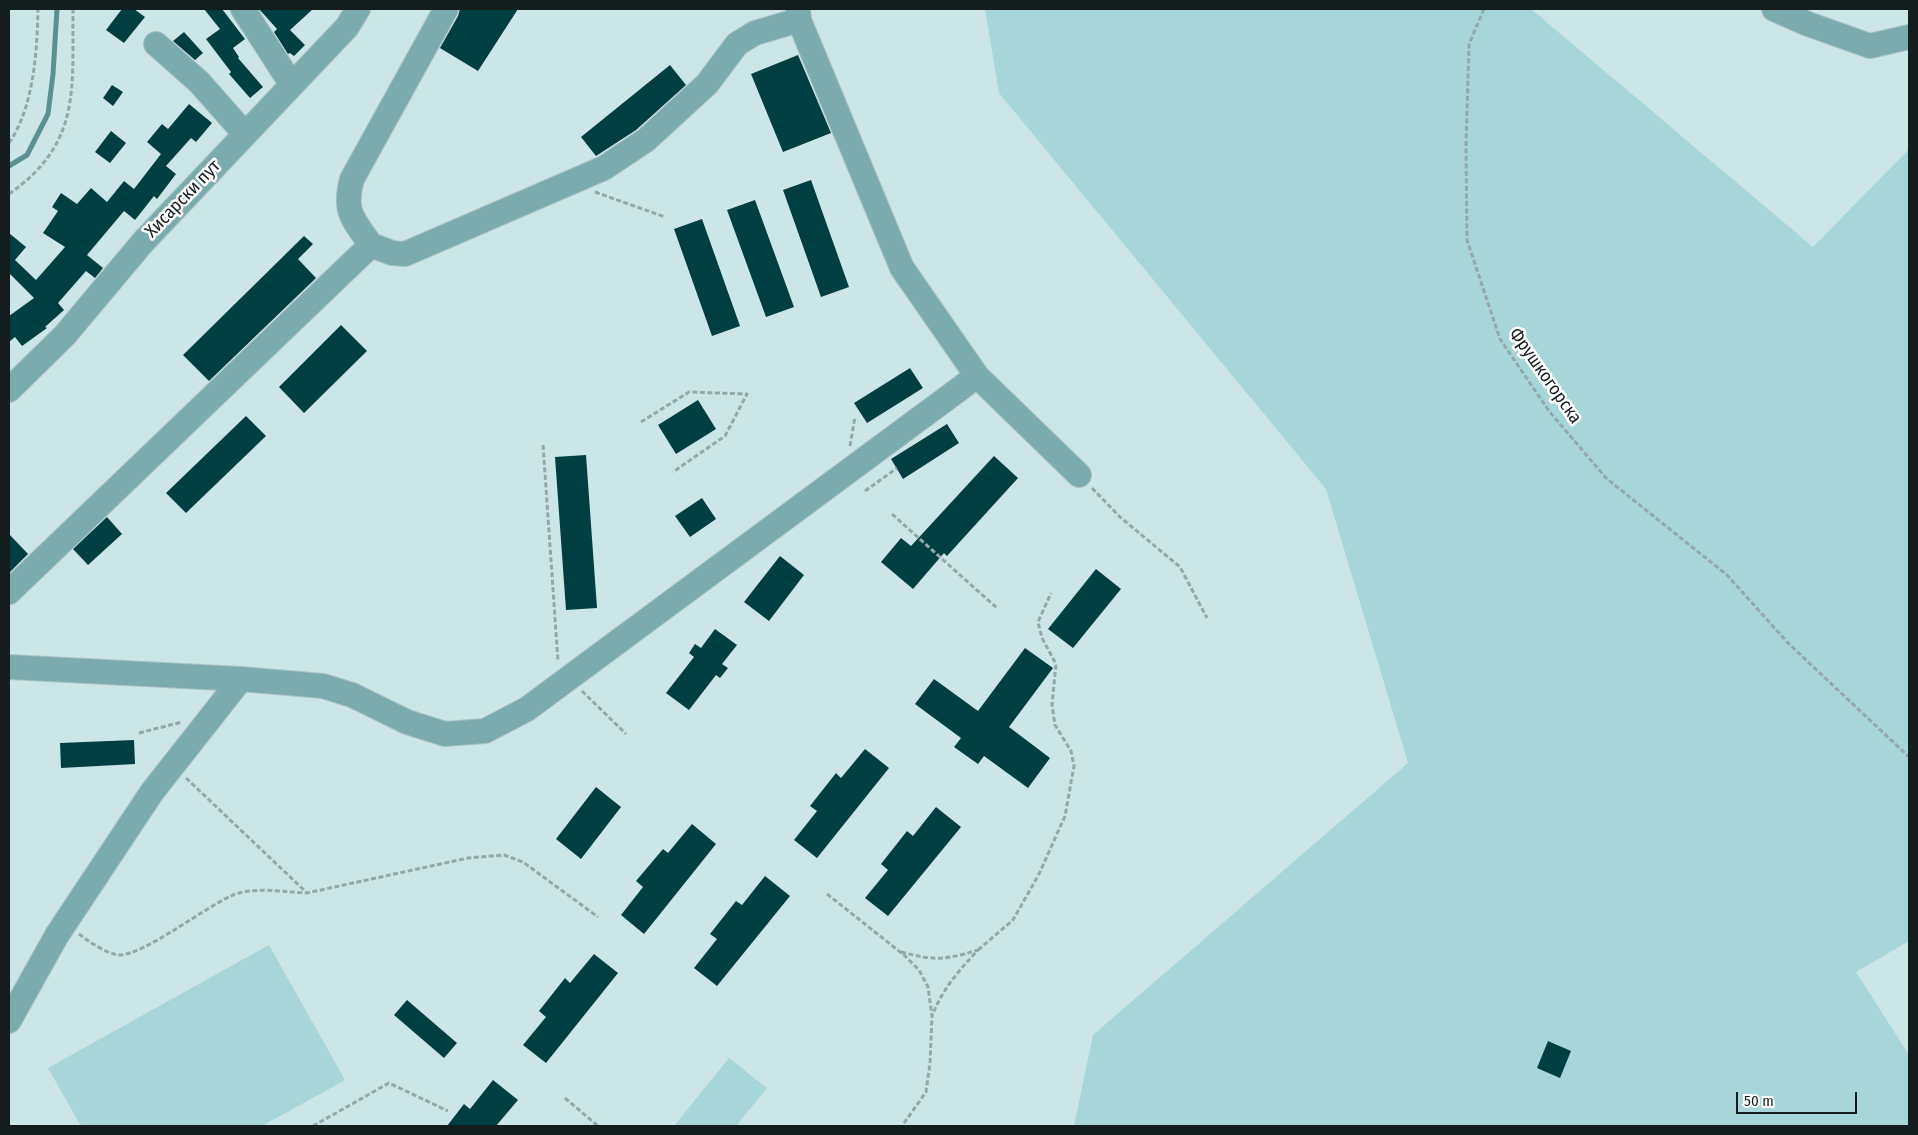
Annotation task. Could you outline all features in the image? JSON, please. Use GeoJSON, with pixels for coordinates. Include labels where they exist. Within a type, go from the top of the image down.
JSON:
{"type":"FeatureCollection","features":[{"type":"Feature","properties":{"kind":"street"},"geometry":{"type":"LineString","coordinates":[[243,9],[292,85]]}},
{"type":"Feature","properties":{"kind":"street","name":"Хисарски пут"},"geometry":{"type":"LineString","coordinates":[[9,390],[65,335],[143,242],[347,27],[358,9]]}},
{"type":"Feature","properties":{"kind":"street"},"geometry":{"type":"LineString","coordinates":[[446,9],[352,179],[347,197],[349,213],[371,245],[392,253],[405,254],[604,168],[646,140],[707,84],[737,44],[755,33],[798,15],[902,268],[977,376],[1080,475]]}},
{"type":"Feature","properties":{"kind":"street"},"geometry":{"type":"LineString","coordinates":[[1774,9],[1870,46],[1909,37]]}},
{"type":"Feature","properties":{"kind":"street"},"geometry":{"type":"LineString","coordinates":[[156,44],[198,82],[245,134]]}},
{"type":"Feature","properties":{"kind":"street"},"geometry":{"type":"LineString","coordinates":[[9,592],[371,245]]}},
{"type":"Feature","properties":{"kind":"street"},"geometry":{"type":"LineString","coordinates":[[9,667],[241,679],[323,686],[352,695],[407,722],[445,734],[485,731],[527,709],[977,376]]}},
{"type":"Feature","properties":{"kind":"street"},"geometry":{"type":"LineString","coordinates":[[9,1021],[65,923],[152,792],[241,679]]}},
{"type":"Feature","properties":{"kind":"path"},"geometry":{"type":"LineString","coordinates":[[9,142],[23,116],[32,79],[36,53],[38,9]]}},
{"type":"Feature","properties":{"kind":"path"},"geometry":{"type":"LineString","coordinates":[[9,194],[44,164],[63,131],[73,78],[73,9]]}},
{"type":"Feature","properties":{"kind":"path","name":"Фрушкогорска"},"geometry":{"type":"LineString","coordinates":[[1484,9],[1468,44],[1467,240],[1500,339],[1549,412],[1606,478],[1727,575],[1788,643],[1909,757]]}},
{"type":"Feature","properties":{"kind":"path"},"geometry":{"type":"LineString","coordinates":[[570,183],[665,217]]}},
{"type":"Feature","properties":{"kind":"path"},"geometry":{"type":"LineString","coordinates":[[641,422],[689,392],[746,394],[725,436],[673,472]]}},
{"type":"Feature","properties":{"kind":"path"},"geometry":{"type":"LineString","coordinates":[[543,445],[559,667],[626,734]]}},
{"type":"Feature","properties":{"kind":"path"},"geometry":{"type":"LineString","coordinates":[[865,491],[896,468]]}},
{"type":"Feature","properties":{"kind":"path"},"geometry":{"type":"LineString","coordinates":[[1080,475],[1120,517],[1180,567],[1207,618]]}},
{"type":"Feature","properties":{"kind":"path"},"geometry":{"type":"LineString","coordinates":[[892,514],[998,609]]}},
{"type":"Feature","properties":{"kind":"path"},"geometry":{"type":"LineString","coordinates":[[932,1016],[940,996],[956,974],[978,950],[1013,920],[1040,874],[1065,816],[1074,766],[1071,751],[1055,725],[1052,705],[1056,664],[1042,638],[1038,622],[1051,593]]}},
{"type":"Feature","properties":{"kind":"path"},"geometry":{"type":"LineString","coordinates":[[139,733],[186,721]]}},
{"type":"Feature","properties":{"kind":"path"},"geometry":{"type":"LineString","coordinates":[[173,766],[307,893]]}},
{"type":"Feature","properties":{"kind":"path"},"geometry":{"type":"LineString","coordinates":[[65,923],[92,944],[119,955],[138,950],[232,895],[262,890],[307,893],[468,858],[504,855],[523,862],[598,917]]}},
{"type":"Feature","properties":{"kind":"path"},"geometry":{"type":"LineString","coordinates":[[827,894],[919,970],[928,987],[932,1016],[930,1063],[926,1092],[902,1126]]}},
{"type":"Feature","properties":{"kind":"path"},"geometry":{"type":"LineString","coordinates":[[899,952],[924,958],[949,959],[978,950]]}},
{"type":"Feature","properties":{"kind":"path"},"geometry":{"type":"LineString","coordinates":[[313,1126],[389,1083],[448,1111]]}},
{"type":"Feature","properties":{"kind":"path"},"geometry":{"type":"LineString","coordinates":[[565,1098],[598,1126]]}},
{"type":"Feature","properties":{"kind":"shaded area"},"geometry":{"type":"Polygon","coordinates":[[[985,9],[1531,9],[1813,247],[1909,149],[1909,941],[1856,972],[1909,1055],[1909,1126],[1074,1126],[1093,1035],[1408,763],[1326,489],[999,93],[985,9]]]}},
{"type":"Feature","properties":{"kind":"shaded area"},"geometry":{"type":"Polygon","coordinates":[[[269,945],[345,1080],[262,1126],[81,1126],[48,1068],[269,945]]]}},
{"type":"Feature","properties":{"kind":"shaded area"},"geometry":{"type":"Polygon","coordinates":[[[729,1058],[767,1088],[736,1126],[674,1126],[729,1058]]]}},
{"type":"Feature","properties":{"kind":"building"},"geometry":{"type":"Polygon","coordinates":[[[122,9],[134,9],[145,17],[124,43],[106,30],[122,9]]]}},
{"type":"Feature","properties":{"kind":"building"},"geometry":{"type":"Polygon","coordinates":[[[204,9],[222,9],[245,39],[233,48],[238,58],[263,87],[250,98],[229,74],[231,72],[206,39],[220,29],[204,9]]]}},
{"type":"Feature","properties":{"kind":"building"},"geometry":{"type":"Polygon","coordinates":[[[259,9],[313,9],[290,30],[305,45],[294,56],[290,53],[288,54],[274,32],[277,29],[259,9]]]}},
{"type":"Feature","properties":{"kind":"building"},"geometry":{"type":"Polygon","coordinates":[[[460,9],[518,9],[478,71],[440,48],[460,9]]]}},
{"type":"Feature","properties":{"kind":"building"},"geometry":{"type":"Polygon","coordinates":[[[184,32],[203,53],[195,60],[173,41],[184,32]]]}},
{"type":"Feature","properties":{"kind":"building"},"geometry":{"type":"Polygon","coordinates":[[[798,55],[831,133],[783,152],[751,74],[798,55]]]}},
{"type":"Feature","properties":{"kind":"building"},"geometry":{"type":"Polygon","coordinates":[[[670,65],[686,85],[636,130],[596,156],[581,137],[670,65]]]}},
{"type":"Feature","properties":{"kind":"building"},"geometry":{"type":"Polygon","coordinates":[[[112,85],[123,92],[113,106],[103,98],[112,85]]]}},
{"type":"Feature","properties":{"kind":"building"},"geometry":{"type":"Polygon","coordinates":[[[189,104],[212,123],[196,142],[191,138],[166,166],[176,174],[157,199],[154,196],[135,220],[124,211],[87,255],[103,268],[95,278],[86,271],[58,303],[64,310],[45,327],[47,328],[22,346],[15,337],[9,342],[9,316],[34,298],[9,273],[9,233],[26,247],[15,260],[36,280],[65,247],[43,233],[58,211],[52,207],[61,193],[77,204],[91,188],[107,202],[124,181],[134,189],[161,154],[147,142],[162,124],[168,129],[189,104]]]}},
{"type":"Feature","properties":{"kind":"building"},"geometry":{"type":"Polygon","coordinates":[[[111,131],[126,143],[110,163],[95,152],[111,131]]]}},
{"type":"Feature","properties":{"kind":"building"},"geometry":{"type":"Polygon","coordinates":[[[811,180],[849,287],[821,297],[783,190],[811,180]]]}},
{"type":"Feature","properties":{"kind":"building"},"geometry":{"type":"Polygon","coordinates":[[[755,200],[794,307],[766,317],[727,210],[755,200]]]}},
{"type":"Feature","properties":{"kind":"building"},"geometry":{"type":"Polygon","coordinates":[[[702,219],[740,326],[712,336],[674,229],[702,219]]]}},
{"type":"Feature","properties":{"kind":"building"},"geometry":{"type":"Polygon","coordinates":[[[304,236],[313,244],[298,259],[316,278],[209,381],[183,355],[304,236]]]}},
{"type":"Feature","properties":{"kind":"building"},"geometry":{"type":"Polygon","coordinates":[[[341,325],[367,351],[304,413],[279,387],[341,325]]]}},
{"type":"Feature","properties":{"kind":"building"},"geometry":{"type":"Polygon","coordinates":[[[910,368],[923,388],[867,423],[854,403],[910,368]]]}},
{"type":"Feature","properties":{"kind":"building"},"geometry":{"type":"Polygon","coordinates":[[[698,400],[716,429],[676,454],[658,425],[698,400]]]}},
{"type":"Feature","properties":{"kind":"building"},"geometry":{"type":"Polygon","coordinates":[[[246,416],[266,436],[186,513],[166,493],[246,416]]]}},
{"type":"Feature","properties":{"kind":"building"},"geometry":{"type":"Polygon","coordinates":[[[947,424],[959,443],[903,479],[891,459],[947,424]]]}},
{"type":"Feature","properties":{"kind":"building"},"geometry":{"type":"Polygon","coordinates":[[[586,455],[597,608],[566,610],[555,457],[586,455]]]}},
{"type":"Feature","properties":{"kind":"building"},"geometry":{"type":"Polygon","coordinates":[[[994,456],[1018,478],[947,556],[944,553],[913,589],[881,562],[901,538],[911,546],[994,456]]]}},
{"type":"Feature","properties":{"kind":"building"},"geometry":{"type":"Polygon","coordinates":[[[702,498],[716,519],[690,537],[675,516],[702,498]]]}},
{"type":"Feature","properties":{"kind":"building"},"geometry":{"type":"Polygon","coordinates":[[[107,517],[122,534],[88,565],[73,549],[107,517]]]}},
{"type":"Feature","properties":{"kind":"building"},"geometry":{"type":"Polygon","coordinates":[[[9,534],[28,554],[9,573],[9,534]]]}},
{"type":"Feature","properties":{"kind":"building"},"geometry":{"type":"Polygon","coordinates":[[[780,556],[804,575],[769,621],[744,602],[780,556]]]}},
{"type":"Feature","properties":{"kind":"building"},"geometry":{"type":"Polygon","coordinates":[[[1096,569],[1121,589],[1073,648],[1048,629],[1096,569]]]}},
{"type":"Feature","properties":{"kind":"building"},"geometry":{"type":"Polygon","coordinates":[[[715,629],[737,645],[722,664],[728,668],[720,678],[716,675],[689,710],[666,693],[694,657],[689,653],[695,644],[701,648],[715,629]]]}},
{"type":"Feature","properties":{"kind":"building"},"geometry":{"type":"Polygon","coordinates":[[[1025,648],[1053,668],[1009,727],[1050,758],[1028,788],[984,756],[978,764],[954,747],[961,738],[915,704],[934,679],[978,711],[1025,648]]]}},
{"type":"Feature","properties":{"kind":"building"},"geometry":{"type":"Polygon","coordinates":[[[134,740],[135,764],[61,768],[60,743],[134,740]]]}},
{"type":"Feature","properties":{"kind":"building"},"geometry":{"type":"Polygon","coordinates":[[[865,749],[889,768],[817,858],[794,840],[817,811],[810,806],[836,773],[841,778],[865,749]]]}},
{"type":"Feature","properties":{"kind":"building"},"geometry":{"type":"Polygon","coordinates":[[[596,787],[621,807],[581,859],[556,839],[596,787]]]}},
{"type":"Feature","properties":{"kind":"building"},"geometry":{"type":"Polygon","coordinates":[[[936,807],[961,827],[888,916],[865,898],[888,870],[881,864],[907,831],[913,836],[936,807]]]}},
{"type":"Feature","properties":{"kind":"building"},"geometry":{"type":"Polygon","coordinates":[[[692,824],[716,844],[644,934],[621,915],[643,887],[636,881],[663,849],[668,853],[692,824]]]}},
{"type":"Feature","properties":{"kind":"building"},"geometry":{"type":"Polygon","coordinates":[[[765,876],[790,896],[717,986],[694,968],[717,939],[710,934],[736,901],[742,905],[765,876]]]}},
{"type":"Feature","properties":{"kind":"building"},"geometry":{"type":"Polygon","coordinates":[[[594,954],[618,973],[546,1063],[523,1045],[546,1017],[539,1011],[565,978],[570,983],[594,954]]]}},
{"type":"Feature","properties":{"kind":"building"},"geometry":{"type":"Polygon","coordinates":[[[407,1000],[457,1043],[444,1058],[394,1015],[407,1000]]]}},
{"type":"Feature","properties":{"kind":"building"},"geometry":{"type":"Polygon","coordinates":[[[1548,1041],[1571,1051],[1560,1078],[1537,1068],[1548,1041]]]}},
{"type":"Feature","properties":{"kind":"building"},"geometry":{"type":"Polygon","coordinates":[[[493,1080],[518,1100],[496,1126],[447,1126],[464,1104],[470,1109],[493,1080]]]}},
{"type":"Feature","properties":{"kind":"waterway"},"geometry":{"type":"LineString","coordinates":[[9,166],[27,155],[48,114],[53,74],[57,9]]}}]}
